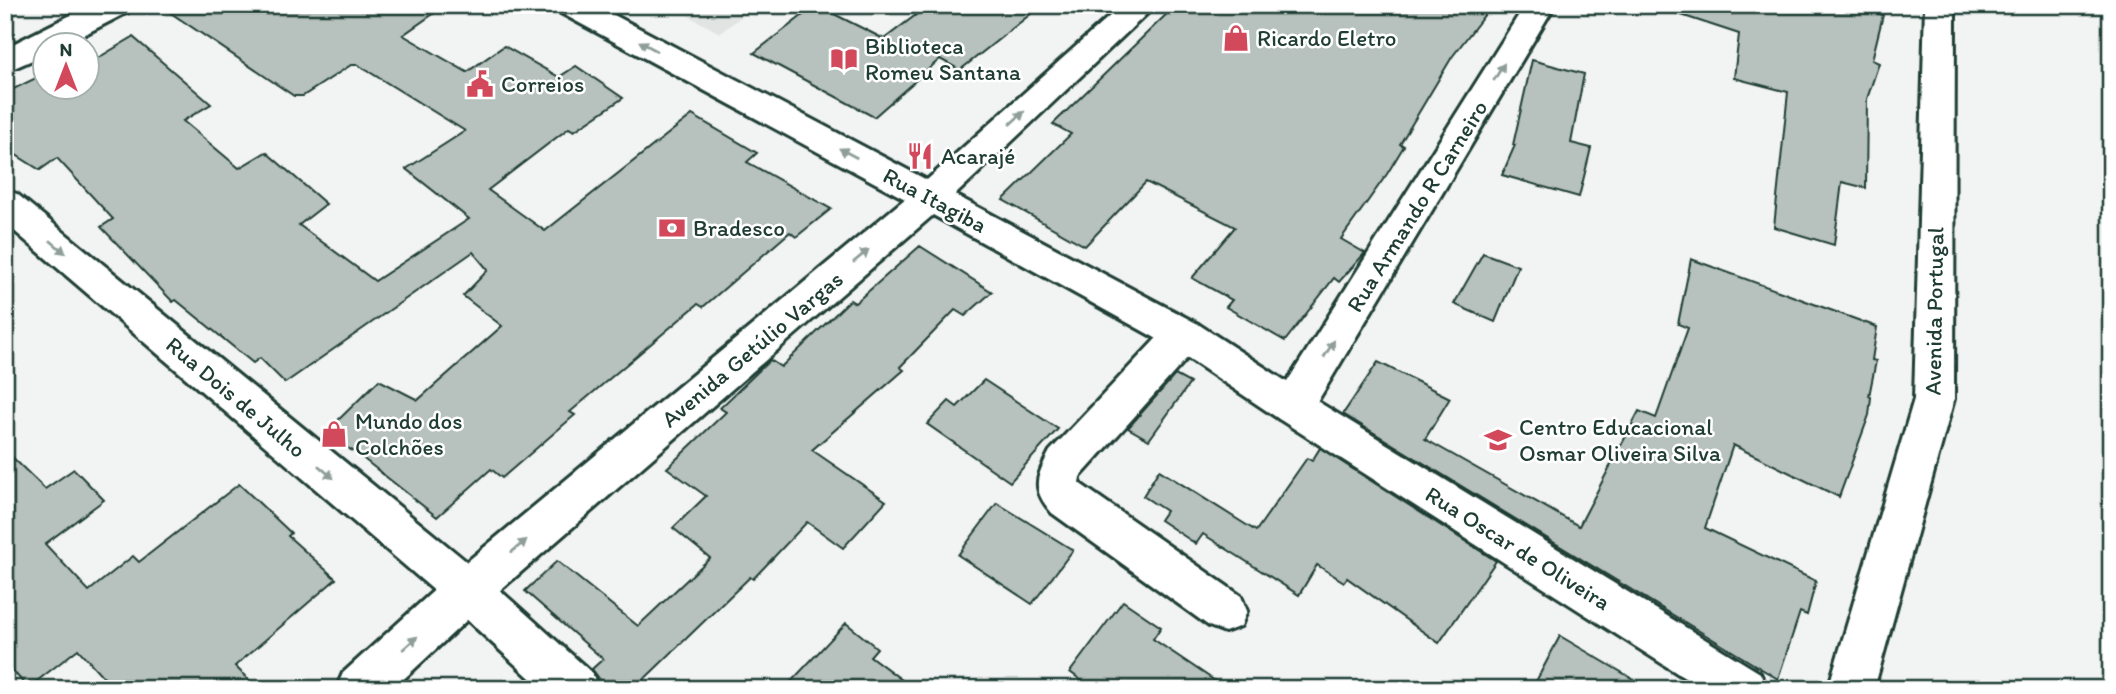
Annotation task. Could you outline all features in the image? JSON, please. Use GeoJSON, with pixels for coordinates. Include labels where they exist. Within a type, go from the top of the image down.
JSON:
{"type":"FeatureCollection","features":[{"type":"Feature","properties":{"kind":"street"},"geometry":{"type":"LineString","coordinates":[[5,47],[87,5]]}},
{"type":"Feature","properties":{"kind":"street"},"geometry":{"type":"LineString","coordinates":[[5,61],[117,5]]}},
{"type":"Feature","properties":{"kind":"street","name":"Rua Itagiba"},"geometry":{"type":"LineString","coordinates":[[570,5],[1184,335],[1293,407]]}},
{"type":"Feature","properties":{"kind":"street","name":"Avenida Getúlio Vargas"},"geometry":{"type":"LineString","coordinates":[[359,689],[467,590],[930,197],[1142,5]]}},
{"type":"Feature","properties":{"kind":"street","name":"Rua Armando R Carneiro"},"geometry":{"type":"LineString","coordinates":[[1293,407],[1540,5]]}},
{"type":"Feature","properties":{"kind":"street","name":"Avenida Portugal"},"geometry":{"type":"LineString","coordinates":[[1851,689],[1934,399],[1940,5]]}},
{"type":"Feature","properties":{"kind":"street","name":"Rua Dois de Julho"},"geometry":{"type":"LineString","coordinates":[[5,203],[467,590],[576,689]]}},
{"type":"Feature","properties":{"kind":"street"},"geometry":{"type":"LineString","coordinates":[[1184,335],[1065,464],[1058,477],[1058,490],[1067,500],[1225,611]]}},
{"type":"Feature","properties":{"kind":"street","name":"Rua Oscar de Oliveira"},"geometry":{"type":"LineString","coordinates":[[1293,407],[1744,689]]}},
{"type":"Feature","properties":{"kind":"shaded area"},"geometry":{"type":"Polygon","coordinates":[[[668,5],[756,5],[720,33],[668,5]]]}},
{"type":"Feature","properties":{"kind":"building"},"geometry":{"type":"Polygon","coordinates":[[[159,5],[446,5],[403,35],[467,72],[504,46],[559,77],[576,66],[623,98],[574,131],[569,128],[488,190],[545,231],[692,115],[757,153],[747,162],[831,209],[796,237],[790,232],[703,307],[698,304],[570,412],[575,415],[502,478],[491,469],[437,517],[355,452],[323,435],[379,380],[418,400],[502,326],[463,296],[488,270],[473,252],[285,383],[260,358],[253,363],[176,300],[173,302],[101,227],[113,219],[57,158],[40,170],[5,148],[5,93],[32,80],[32,102],[102,102],[102,56],[133,37],[211,104],[183,121],[239,168],[266,152],[326,204],[299,225],[375,281],[469,219],[406,169],[465,131],[358,65],[351,65],[303,96],[294,96],[159,5]]]}},
{"type":"Feature","properties":{"kind":"building","name":"Biblioteca Romeu Santana"},"geometry":{"type":"Polygon","coordinates":[[[816,5],[884,39],[929,5],[1042,5],[960,70],[940,59],[874,117],[754,53],[816,5]]]}},
{"type":"Feature","properties":{"kind":"building"},"geometry":{"type":"Polygon","coordinates":[[[1176,5],[1492,5],[1452,57],[1400,144],[1404,146],[1387,174],[1341,239],[1365,253],[1339,282],[1334,278],[1285,341],[1226,307],[1232,300],[1192,278],[1235,227],[1146,182],[1085,246],[1003,200],[1071,134],[1053,124],[1176,5]]]}},
{"type":"Feature","properties":{"kind":"building"},"geometry":{"type":"Polygon","coordinates":[[[1673,5],[1849,5],[1883,15],[1872,60],[1879,63],[1867,99],[1866,188],[1842,182],[1834,245],[1774,227],[1788,92],[1734,78],[1739,34],[1672,12],[1673,5]]]}},
{"type":"Feature","properties":{"kind":"building"},"geometry":{"type":"Polygon","coordinates":[[[1532,60],[1584,74],[1571,143],[1591,148],[1579,197],[1502,175],[1515,145],[1532,60]]]}},
{"type":"Feature","properties":{"kind":"building"},"geometry":{"type":"Polygon","coordinates":[[[920,246],[992,292],[965,316],[955,310],[900,367],[904,370],[812,450],[886,501],[843,548],[807,522],[753,579],[750,577],[634,689],[607,689],[592,669],[603,659],[525,591],[557,561],[638,626],[710,558],[673,528],[706,496],[667,468],[726,412],[720,408],[770,360],[781,367],[850,300],[855,303],[920,246]]]}},
{"type":"Feature","properties":{"kind":"building"},"geometry":{"type":"Polygon","coordinates":[[[1483,253],[1518,266],[1495,322],[1454,304],[1483,253]]]}},
{"type":"Feature","properties":{"kind":"building"},"geometry":{"type":"Polygon","coordinates":[[[1691,259],[1877,327],[1869,415],[1839,497],[1733,445],[1705,528],[1816,581],[1807,615],[1800,612],[1778,679],[1343,414],[1378,362],[1450,398],[1425,439],[1579,526],[1639,411],[1656,418],[1688,328],[1678,324],[1691,259]]]}},
{"type":"Feature","properties":{"kind":"building"},"geometry":{"type":"Polygon","coordinates":[[[1175,375],[1190,383],[1149,440],[1128,428],[1175,375]]]}},
{"type":"Feature","properties":{"kind":"building"},"geometry":{"type":"Polygon","coordinates":[[[984,380],[1058,429],[1010,482],[927,424],[949,401],[957,407],[984,380]]]}},
{"type":"Feature","properties":{"kind":"building"},"geometry":{"type":"Polygon","coordinates":[[[1320,448],[1496,561],[1439,643],[1347,578],[1344,582],[1317,565],[1299,595],[1203,534],[1196,544],[1160,520],[1166,511],[1143,496],[1159,470],[1256,531],[1307,458],[1312,461],[1320,448]]]}},
{"type":"Feature","properties":{"kind":"building"},"geometry":{"type":"Polygon","coordinates":[[[5,450],[45,489],[74,469],[104,500],[45,544],[89,591],[133,556],[139,562],[239,484],[291,533],[288,536],[336,579],[235,666],[258,689],[114,689],[78,649],[28,688],[5,662],[5,450]]]}},
{"type":"Feature","properties":{"kind":"building"},"geometry":{"type":"Polygon","coordinates":[[[997,503],[1073,550],[1032,604],[958,555],[997,503]]]}},
{"type":"Feature","properties":{"kind":"building"},"geometry":{"type":"Polygon","coordinates":[[[1123,601],[1161,627],[1153,639],[1227,689],[1093,689],[1070,672],[1123,601]]]}},
{"type":"Feature","properties":{"kind":"building"},"geometry":{"type":"Polygon","coordinates":[[[846,623],[877,648],[870,656],[914,689],[784,689],[846,623]]]}},
{"type":"Feature","properties":{"kind":"building"},"geometry":{"type":"Polygon","coordinates":[[[1560,636],[1650,689],[1532,689],[1560,636]]]}},
{"type":"Feature","properties":{"kind":"place","name":"Ricardo Eletro"},"geometry":{"type":"Point","coordinates":[1236,38]}},
{"type":"Feature","properties":{"kind":"place","name":"Biblioteca Romeu Santana"},"geometry":{"type":"Point","coordinates":[844,59]}},
{"type":"Feature","properties":{"kind":"place","name":"Correios"},"geometry":{"type":"Point","coordinates":[480,84]}},
{"type":"Feature","properties":{"kind":"place","name":"Acarajé"},"geometry":{"type":"Point","coordinates":[920,156]}},
{"type":"Feature","properties":{"kind":"place","name":"Bradesco"},"geometry":{"type":"Point","coordinates":[672,228]}},
{"type":"Feature","properties":{"kind":"place","name":"Mundo dos Colchões"},"geometry":{"type":"Point","coordinates":[334,434]}},
{"type":"Feature","properties":{"kind":"place","name":"Centro Educacional Osmar Oliveira Silva"},"geometry":{"type":"Point","coordinates":[1498,440]}}]}
